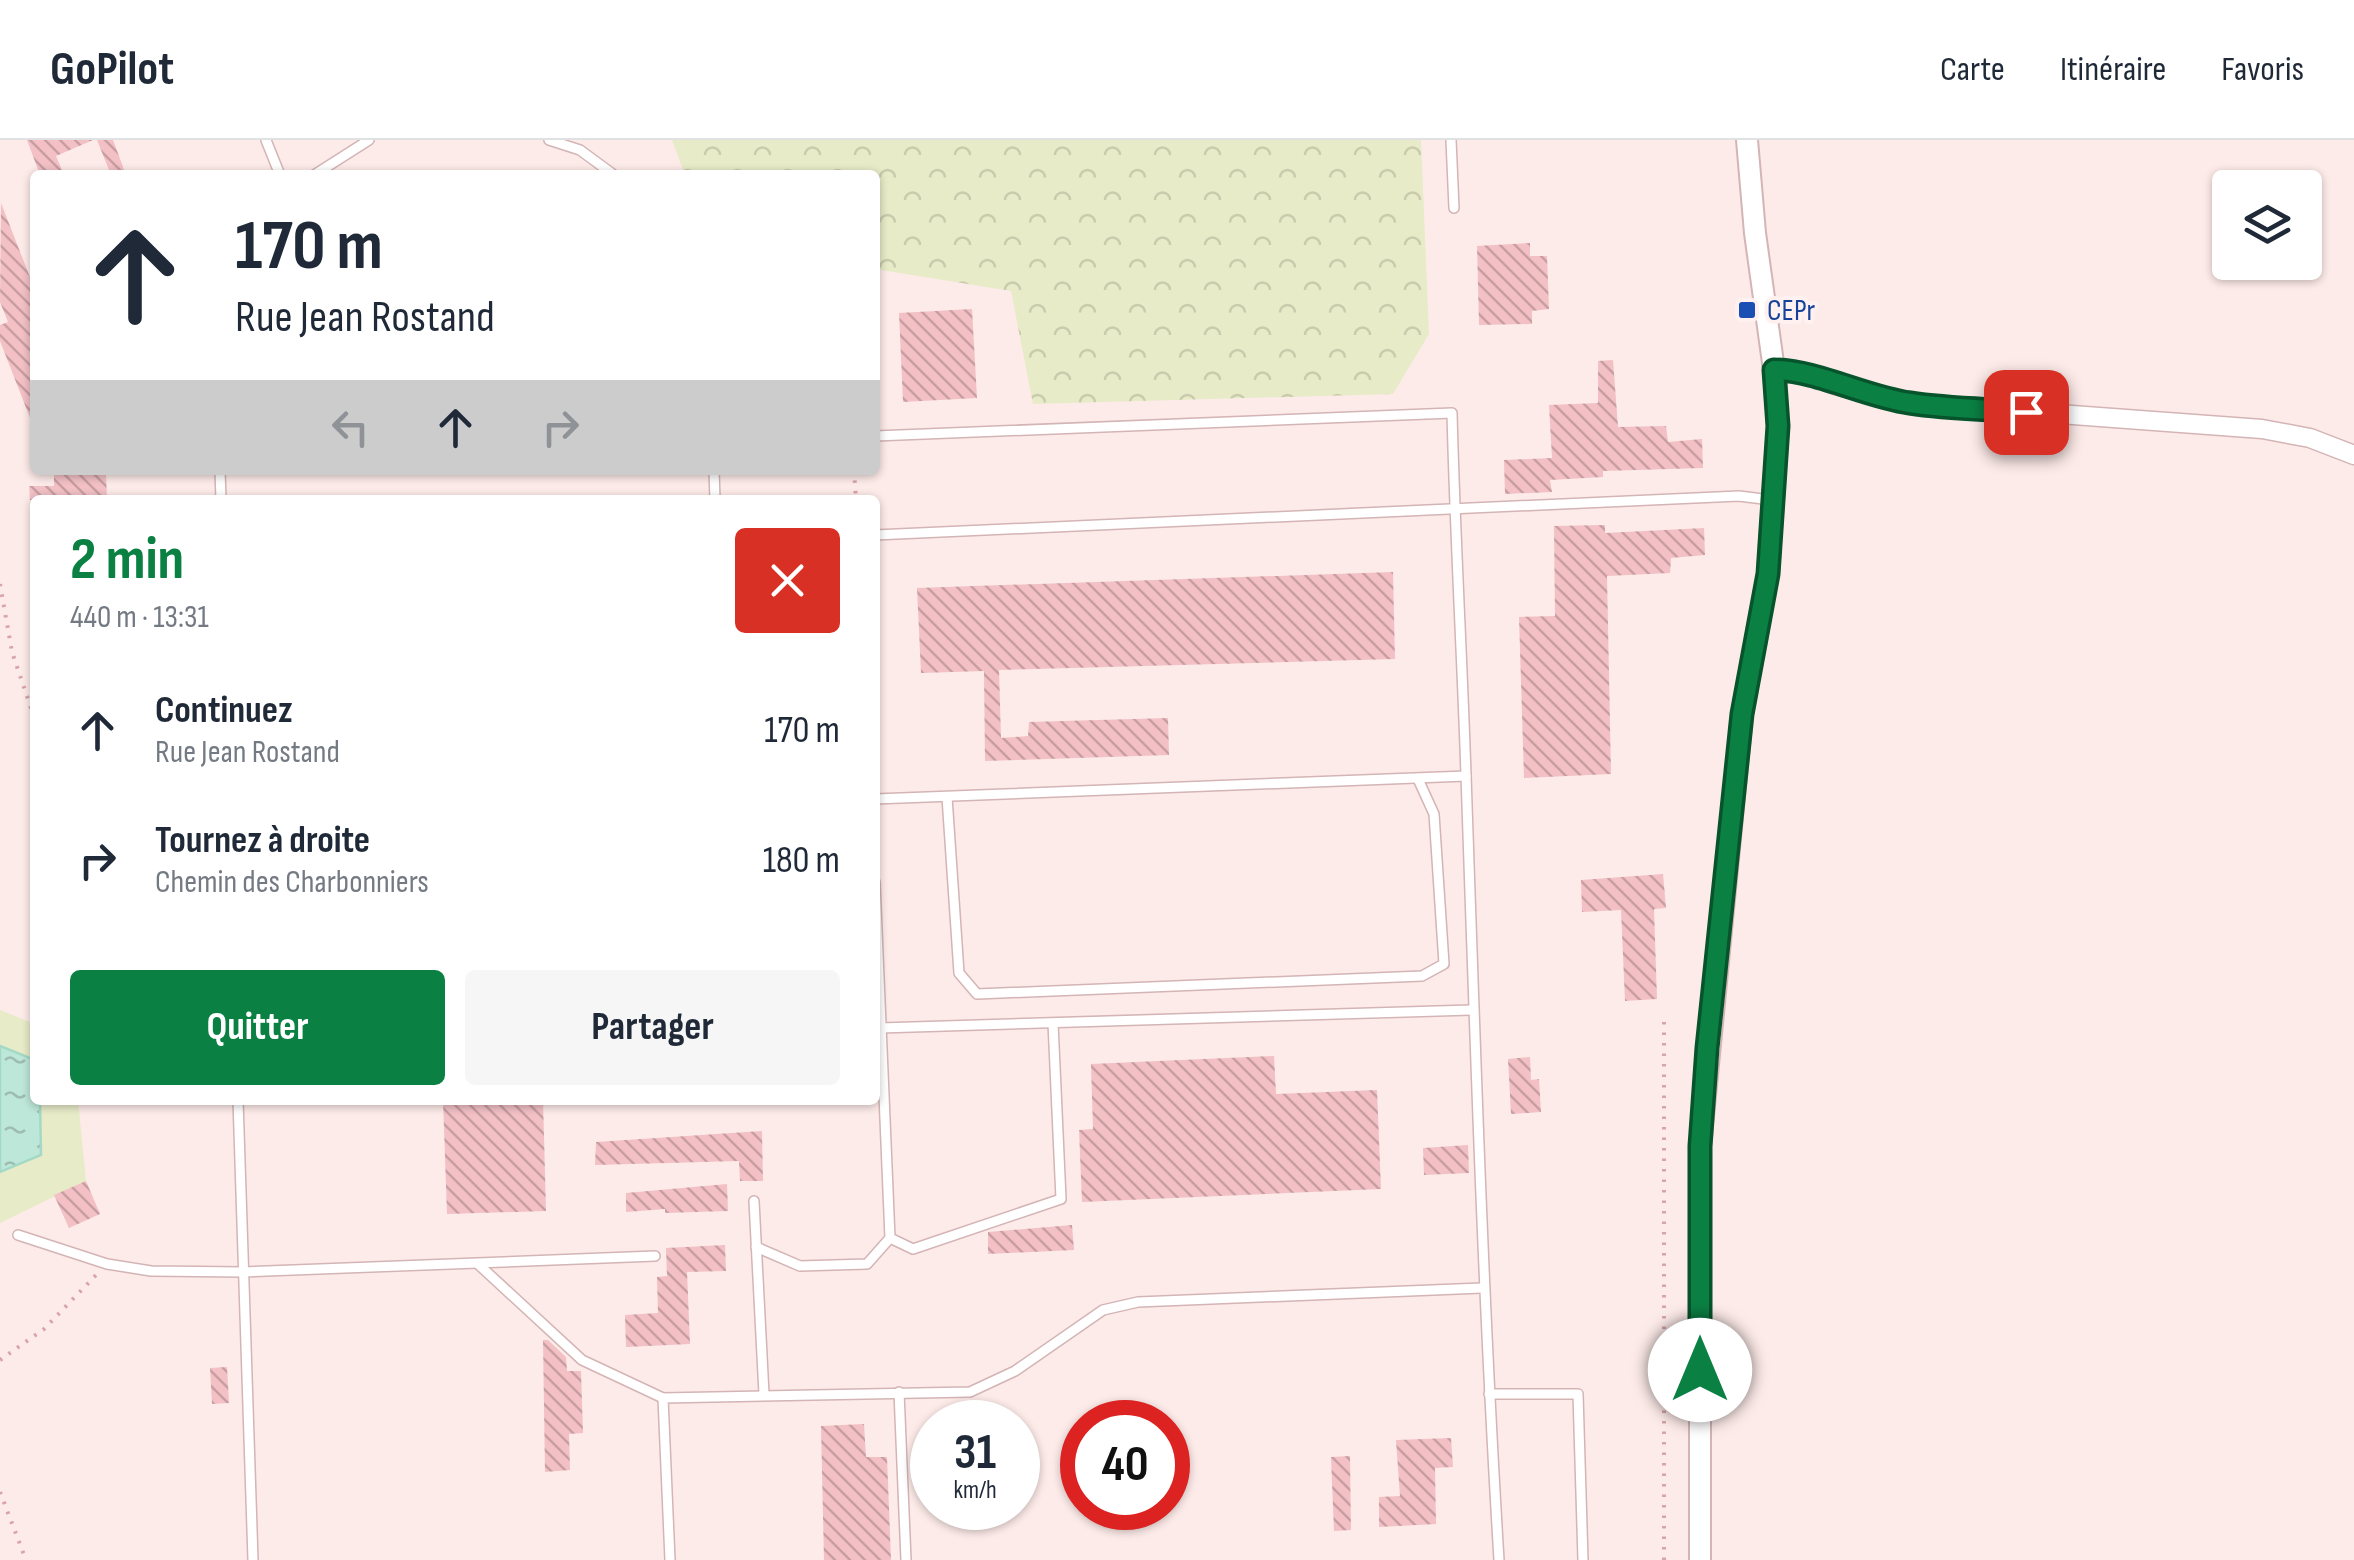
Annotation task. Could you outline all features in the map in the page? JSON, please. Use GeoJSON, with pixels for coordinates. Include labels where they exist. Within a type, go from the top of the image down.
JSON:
{"type":"FeatureCollection","features":[{"type":"Feature","properties":{"kind":"street"},"geometry":{"type":"LineString","coordinates":[[1700,1560],[1700,1146],[1742,714],[1768,574],[1778,426],[1748,140]]}},
{"type":"Feature","properties":{"kind":"street"},"geometry":{"type":"LineString","coordinates":[[1774,370],[1795,370],[1835,385],[1909,403],[2262,429],[2310,438],[2354,455]]}},
{"type":"Feature","properties":{"kind":"lane"},"geometry":{"type":"LineString","coordinates":[[266,140],[278,170]]}},
{"type":"Feature","properties":{"kind":"lane"},"geometry":{"type":"LineString","coordinates":[[322,170],[369,140]]}},
{"type":"Feature","properties":{"kind":"lane"},"geometry":{"type":"LineString","coordinates":[[549,140],[580,150],[607,170]]}},
{"type":"Feature","properties":{"kind":"lane"},"geometry":{"type":"LineString","coordinates":[[1451,140],[1454,208]]}},
{"type":"Feature","properties":{"kind":"lane"},"geometry":{"type":"LineString","coordinates":[[880,436],[1452,413],[1482,1288],[1499,1560]]}},
{"type":"Feature","properties":{"kind":"lane"},"geometry":{"type":"LineString","coordinates":[[880,534],[1454,506],[1738,496],[1774,500]]}},
{"type":"Feature","properties":{"kind":"lane"},"geometry":{"type":"LineString","coordinates":[[880,799],[1466,776]]}},
{"type":"Feature","properties":{"kind":"lane"},"geometry":{"type":"LineString","coordinates":[[948,797],[959,973],[977,994],[1422,976],[1444,964],[1434,814],[1418,779]]}},
{"type":"Feature","properties":{"kind":"lane"},"geometry":{"type":"LineString","coordinates":[[756,1247],[800,1266],[867,1264],[890,1238],[880,1028],[1472,1010]]}},
{"type":"Feature","properties":{"kind":"lane"},"geometry":{"type":"LineString","coordinates":[[890,1238],[913,1248],[1061,1199],[1053,1023]]}},
{"type":"Feature","properties":{"kind":"lane"},"geometry":{"type":"LineString","coordinates":[[238,1105],[253,1560]]}},
{"type":"Feature","properties":{"kind":"lane"},"geometry":{"type":"LineString","coordinates":[[754,1201],[764,1394]]}},
{"type":"Feature","properties":{"kind":"lane"},"geometry":{"type":"LineString","coordinates":[[18,1235],[107,1264],[151,1271],[243,1272],[655,1256]]}},
{"type":"Feature","properties":{"kind":"lane"},"geometry":{"type":"LineString","coordinates":[[478,1264],[582,1360],[663,1398],[970,1392],[1014,1371],[1103,1310],[1138,1302],[1482,1288]]}},
{"type":"Feature","properties":{"kind":"lane"},"geometry":{"type":"LineString","coordinates":[[900,1392],[906,1560]]}},
{"type":"Feature","properties":{"kind":"lane"},"geometry":{"type":"LineString","coordinates":[[1489,1394],[1578,1394],[1583,1560]]}},
{"type":"Feature","properties":{"kind":"lane"},"geometry":{"type":"LineString","coordinates":[[663,1398],[670,1560]]}},
{"type":"Feature","properties":{"kind":"path"},"geometry":{"type":"LineString","coordinates":[[0,584],[12,652],[30,705]]}},
{"type":"Feature","properties":{"kind":"path"},"geometry":{"type":"LineString","coordinates":[[1664,1022],[1664,1560]]}},
{"type":"Feature","properties":{"kind":"path"},"geometry":{"type":"LineString","coordinates":[[0,1360],[44,1330],[107,1264]]}},
{"type":"Feature","properties":{"kind":"path"},"geometry":{"type":"LineString","coordinates":[[0,1492],[26,1560]]}},
{"type":"Feature","properties":{"kind":"green space"},"geometry":{"type":"Polygon","coordinates":[[[672,140],[1421,140],[1429,334],[1393,394],[1033,404],[1011,291],[880,270],[880,170],[683,170],[672,140]]]}},
{"type":"Feature","properties":{"kind":"green space"},"geometry":{"type":"Polygon","coordinates":[[[0,1010],[30,1022],[30,1060],[0,1056],[0,1010]]]}},
{"type":"Feature","properties":{"kind":"green space"},"geometry":{"type":"Polygon","coordinates":[[[40,1105],[78,1105],[86,1181],[0,1223],[0,1172],[41,1155],[40,1105]]]}},
{"type":"Feature","properties":{"kind":"water"},"geometry":{"type":"Polygon","coordinates":[[[0,1046],[30,1058],[30,1105],[40,1105],[41,1155],[0,1172],[0,1046]]]}},
{"type":"Feature","properties":{"kind":"building"},"geometry":{"type":"Polygon","coordinates":[[[27,140],[93,140],[56,156],[62,170],[38,170],[27,140]]]}},
{"type":"Feature","properties":{"kind":"building"},"geometry":{"type":"Polygon","coordinates":[[[97,140],[113,140],[124,170],[109,170],[97,140]]]}},
{"type":"Feature","properties":{"kind":"building"},"geometry":{"type":"Polygon","coordinates":[[[1,203],[30,277],[30,418],[0,341],[0,325],[8,322],[0,302],[1,203]]]}},
{"type":"Feature","properties":{"kind":"building"},"geometry":{"type":"Polygon","coordinates":[[[1530,243],[1530,256],[1547,256],[1549,309],[1532,311],[1532,324],[1479,325],[1477,246],[1530,243]]]}},
{"type":"Feature","properties":{"kind":"building"},"geometry":{"type":"Polygon","coordinates":[[[972,309],[977,398],[903,402],[899,313],[972,309]]]}},
{"type":"Feature","properties":{"kind":"building"},"geometry":{"type":"Polygon","coordinates":[[[1613,360],[1618,427],[1666,426],[1668,442],[1702,439],[1703,468],[1603,471],[1603,477],[1550,480],[1552,492],[1505,494],[1504,460],[1552,458],[1549,405],[1598,403],[1598,361],[1613,360]]]}},
{"type":"Feature","properties":{"kind":"building"},"geometry":{"type":"Polygon","coordinates":[[[54,475],[106,475],[107,495],[30,495],[30,500],[29,486],[54,486],[54,475]]]}},
{"type":"Feature","properties":{"kind":"building"},"geometry":{"type":"Polygon","coordinates":[[[1605,525],[1605,533],[1704,528],[1705,555],[1671,558],[1670,573],[1607,576],[1611,774],[1524,778],[1519,617],[1555,616],[1554,526],[1605,525]]]}},
{"type":"Feature","properties":{"kind":"building"},"geometry":{"type":"Polygon","coordinates":[[[1393,572],[1395,659],[999,670],[1001,738],[1028,736],[1029,722],[1168,718],[1169,755],[985,761],[984,671],[921,673],[917,588],[1393,572]]]}},
{"type":"Feature","properties":{"kind":"building"},"geometry":{"type":"Polygon","coordinates":[[[1663,874],[1666,908],[1654,909],[1657,999],[1625,1001],[1621,910],[1582,912],[1581,880],[1663,874]]]}},
{"type":"Feature","properties":{"kind":"building"},"geometry":{"type":"Polygon","coordinates":[[[1274,1056],[1276,1094],[1377,1090],[1381,1189],[1082,1202],[1079,1130],[1093,1129],[1091,1064],[1274,1056]]]}},
{"type":"Feature","properties":{"kind":"building"},"geometry":{"type":"Polygon","coordinates":[[[1530,1057],[1531,1080],[1539,1079],[1541,1112],[1511,1114],[1508,1059],[1530,1057]]]}},
{"type":"Feature","properties":{"kind":"building"},"geometry":{"type":"Polygon","coordinates":[[[443,1105],[543,1105],[546,1211],[447,1214],[443,1105]]]}},
{"type":"Feature","properties":{"kind":"building"},"geometry":{"type":"Polygon","coordinates":[[[762,1131],[763,1181],[740,1181],[739,1161],[595,1165],[596,1142],[762,1131]]]}},
{"type":"Feature","properties":{"kind":"building"},"geometry":{"type":"Polygon","coordinates":[[[1468,1145],[1469,1173],[1424,1175],[1423,1148],[1468,1145]]]}},
{"type":"Feature","properties":{"kind":"building"},"geometry":{"type":"Polygon","coordinates":[[[86,1181],[100,1214],[69,1228],[54,1195],[86,1181]]]}},
{"type":"Feature","properties":{"kind":"building"},"geometry":{"type":"Polygon","coordinates":[[[727,1184],[728,1211],[626,1212],[626,1193],[727,1184]]]}},
{"type":"Feature","properties":{"kind":"building"},"geometry":{"type":"Polygon","coordinates":[[[1072,1225],[1074,1250],[988,1254],[988,1232],[1072,1225]]]}},
{"type":"Feature","properties":{"kind":"building"},"geometry":{"type":"Polygon","coordinates":[[[725,1245],[726,1271],[687,1272],[690,1344],[626,1347],[625,1315],[658,1313],[657,1277],[667,1276],[666,1248],[725,1245]]]}},
{"type":"Feature","properties":{"kind":"building"},"geometry":{"type":"Polygon","coordinates":[[[543,1340],[566,1357],[567,1371],[581,1371],[583,1433],[569,1434],[570,1470],[545,1472],[543,1340]]]}},
{"type":"Feature","properties":{"kind":"building"},"geometry":{"type":"Polygon","coordinates":[[[227,1367],[229,1403],[212,1404],[210,1368],[227,1367]]]}},
{"type":"Feature","properties":{"kind":"building"},"geometry":{"type":"Polygon","coordinates":[[[864,1424],[866,1457],[887,1457],[891,1560],[824,1560],[821,1426],[864,1424]]]}},
{"type":"Feature","properties":{"kind":"building"},"geometry":{"type":"Polygon","coordinates":[[[1451,1438],[1453,1467],[1435,1468],[1436,1524],[1379,1527],[1379,1497],[1400,1496],[1396,1440],[1451,1438]]]}},
{"type":"Feature","properties":{"kind":"building"},"geometry":{"type":"Polygon","coordinates":[[[1350,1456],[1351,1530],[1334,1531],[1331,1457],[1350,1456]]]}},
{"type":"Feature","properties":{"kind":"place","name":"CEPr"},"geometry":{"type":"Point","coordinates":[1747,310]}},
{"type":"Feature","properties":{"kind":"route"},"geometry":{"type":"LineString","coordinates":[[1700,1370],[1700,1146],[1707,1048],[1742,714],[1768,574],[1778,426],[1774,370],[1795,370],[1835,385],[1909,403],[2026,412]]}}]}
